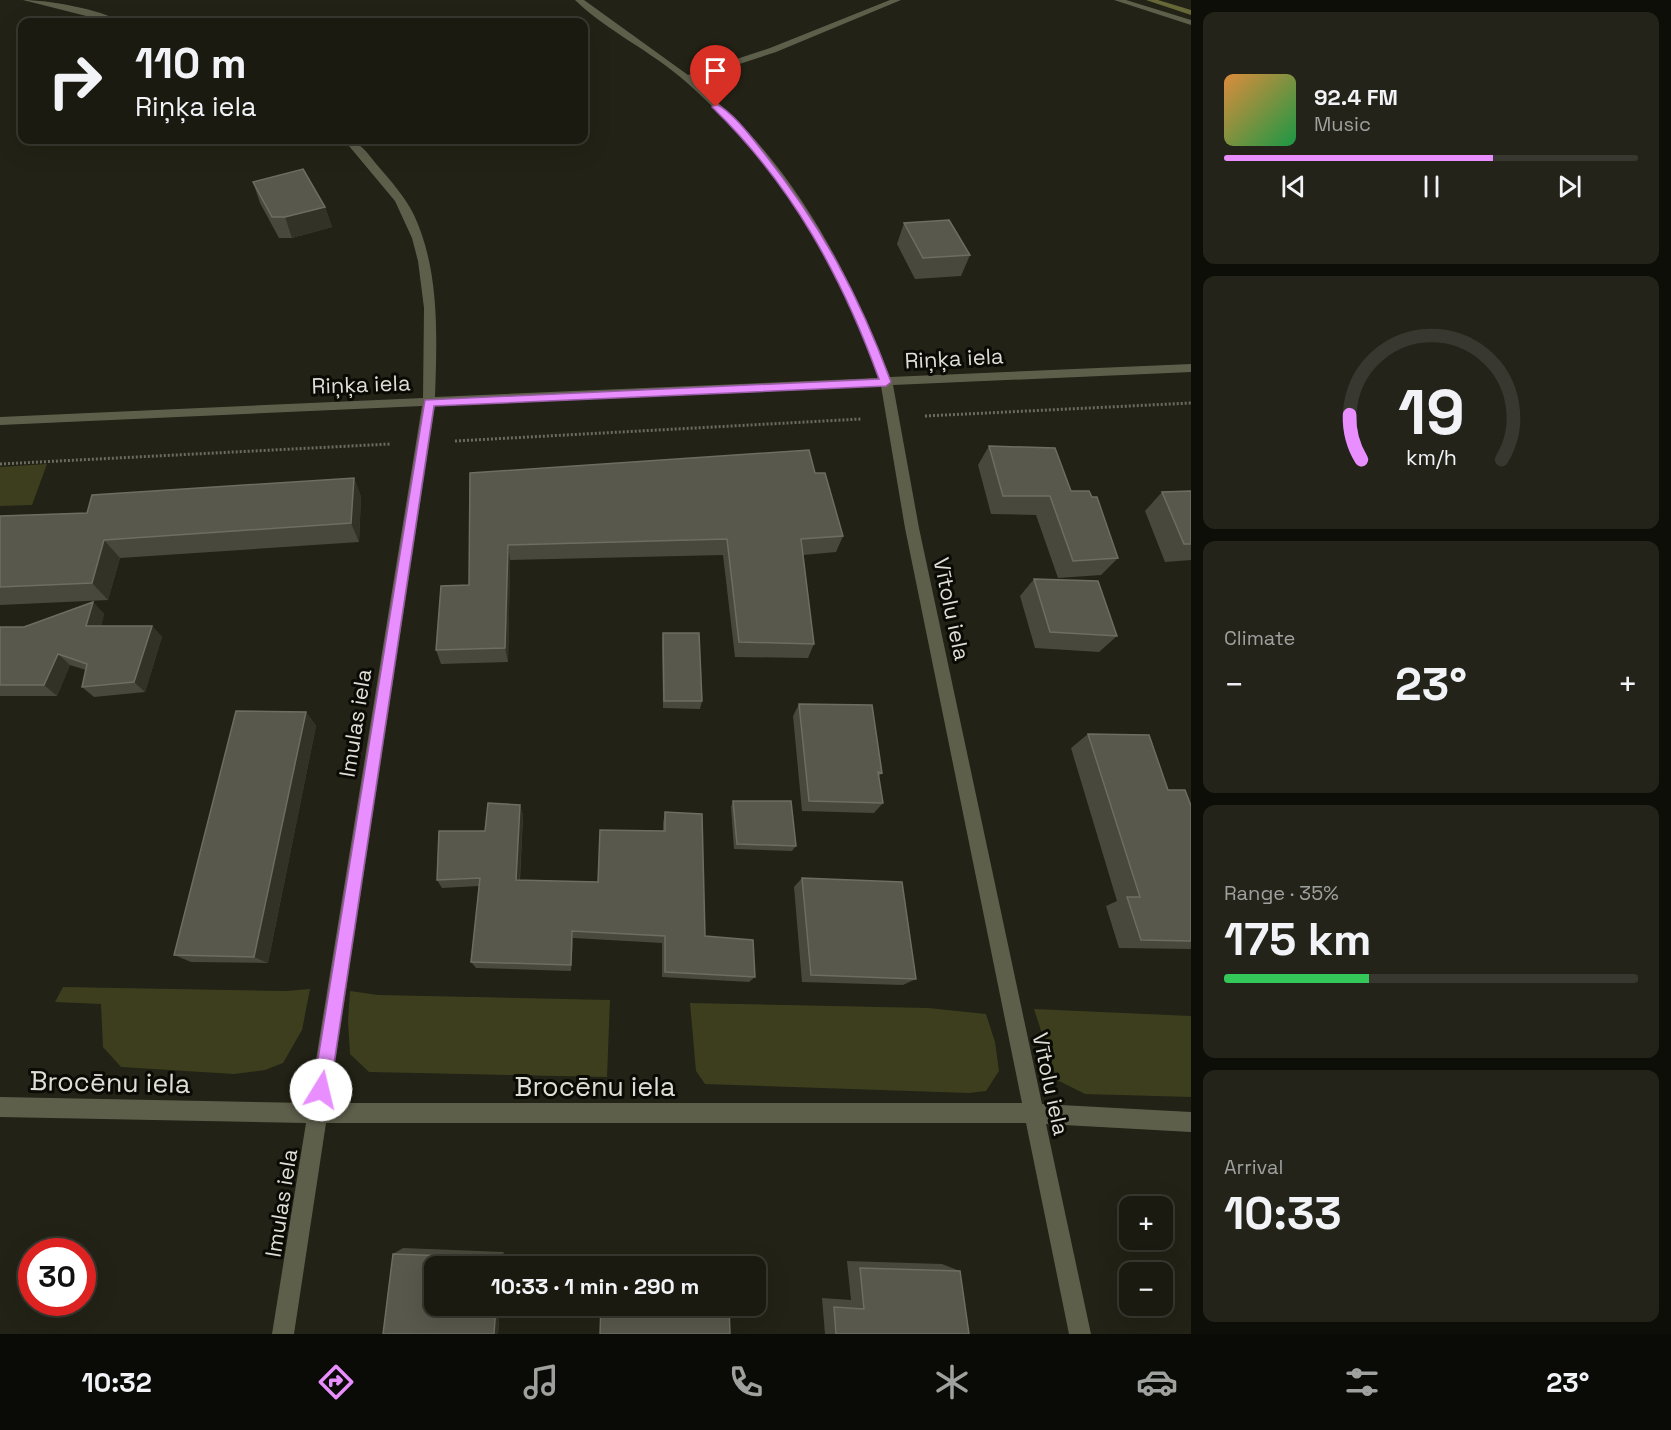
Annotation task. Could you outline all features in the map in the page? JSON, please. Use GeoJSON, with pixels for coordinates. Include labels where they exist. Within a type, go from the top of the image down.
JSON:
{"type":"FeatureCollection","features":[{"type":"Feature","properties":{"kind":"street"},"geometry":{"type":"LineString","coordinates":[[27,0],[82,10],[105,18]]}},
{"type":"Feature","properties":{"kind":"street","name":"Vītolu iela"},"geometry":{"type":"LineString","coordinates":[[579,0],[687,78],[746,135],[791,193],[834,261],[868,335],[886,382],[912,528],[1080,1334]]}},
{"type":"Feature","properties":{"kind":"street"},"geometry":{"type":"LineString","coordinates":[[687,78],[773,50],[897,0]]}},
{"type":"Feature","properties":{"kind":"street"},"geometry":{"type":"LineString","coordinates":[[1118,0],[1191,23]]}},
{"type":"Feature","properties":{"kind":"street","name":"Imulas iela"},"geometry":{"type":"LineString","coordinates":[[283,1334],[429,403],[430,365],[426,269],[409,214],[353,144]]}},
{"type":"Feature","properties":{"kind":"street","name":"Riņķa iela"},"geometry":{"type":"LineString","coordinates":[[0,421],[1191,368]]}},
{"type":"Feature","properties":{"kind":"street","name":"Brocēnu iela"},"geometry":{"type":"LineString","coordinates":[[0,1107],[318,1113],[1034,1113],[1191,1122]]}},
{"type":"Feature","properties":{"kind":"path"},"geometry":{"type":"LineString","coordinates":[[0,464],[1191,403]]}},
{"type":"Feature","properties":{"kind":"green space"},"geometry":{"type":"Polygon","coordinates":[[[47,464],[32,505],[0,506],[0,467],[47,464]]]}},
{"type":"Feature","properties":{"kind":"green space"},"geometry":{"type":"Polygon","coordinates":[[[63,987],[286,991],[310,989],[302,1030],[283,1063],[265,1070],[234,1074],[121,1067],[103,1047],[101,1004],[55,1002],[63,987]]]}},
{"type":"Feature","properties":{"kind":"green space"},"geometry":{"type":"Polygon","coordinates":[[[350,991],[378,995],[610,1000],[607,1077],[369,1072],[350,1054],[348,1021],[350,991]]]}},
{"type":"Feature","properties":{"kind":"green space"},"geometry":{"type":"Polygon","coordinates":[[[690,1003],[928,1008],[986,1014],[995,1042],[999,1071],[986,1091],[969,1093],[705,1084],[696,1071],[690,1003]]]}},
{"type":"Feature","properties":{"kind":"green space"},"geometry":{"type":"Polygon","coordinates":[[[1034,1009],[1191,1016],[1191,1097],[1085,1094],[1057,1080],[1034,1009]]]}},
{"type":"Feature","properties":{"kind":"building"},"geometry":{"type":"Polygon","coordinates":[[[303,169],[325,207],[285,217],[272,217],[253,182],[303,169]]]}},
{"type":"Feature","properties":{"kind":"building"},"geometry":{"type":"Polygon","coordinates":[[[949,220],[970,255],[923,258],[904,223],[949,220]]]}},
{"type":"Feature","properties":{"kind":"building"},"geometry":{"type":"Polygon","coordinates":[[[989,446],[1055,448],[1071,491],[1089,491],[1092,497],[1097,497],[1118,558],[1073,561],[1050,496],[1003,496],[989,446]]]}},
{"type":"Feature","properties":{"kind":"building"},"geometry":{"type":"Polygon","coordinates":[[[809,450],[815,473],[825,473],[843,536],[801,539],[814,644],[739,642],[727,539],[508,545],[505,648],[436,650],[441,586],[469,585],[470,473],[809,450]]]}},
{"type":"Feature","properties":{"kind":"building"},"geometry":{"type":"Polygon","coordinates":[[[354,478],[351,523],[104,540],[92,583],[0,587],[0,516],[87,513],[92,495],[354,478]]]}},
{"type":"Feature","properties":{"kind":"building"},"geometry":{"type":"Polygon","coordinates":[[[1191,491],[1191,544],[1184,544],[1162,492],[1191,491]]]}},
{"type":"Feature","properties":{"kind":"building"},"geometry":{"type":"Polygon","coordinates":[[[1034,579],[1098,581],[1117,636],[1050,632],[1034,579]]]}},
{"type":"Feature","properties":{"kind":"building"},"geometry":{"type":"Polygon","coordinates":[[[93,602],[86,626],[152,626],[134,682],[82,687],[87,664],[58,654],[44,685],[0,685],[0,627],[24,627],[93,602]]]}},
{"type":"Feature","properties":{"kind":"building"},"geometry":{"type":"Polygon","coordinates":[[[663,633],[699,633],[702,701],[664,701],[663,633]]]}},
{"type":"Feature","properties":{"kind":"building"},"geometry":{"type":"Polygon","coordinates":[[[799,704],[872,705],[882,773],[878,772],[883,803],[809,801],[799,704]]]}},
{"type":"Feature","properties":{"kind":"building"},"geometry":{"type":"Polygon","coordinates":[[[236,711],[306,712],[254,957],[174,955],[236,711]]]}},
{"type":"Feature","properties":{"kind":"building"},"geometry":{"type":"Polygon","coordinates":[[[1088,734],[1149,735],[1168,790],[1185,790],[1191,806],[1191,941],[1141,940],[1127,897],[1140,897],[1088,734]]]}},
{"type":"Feature","properties":{"kind":"building"},"geometry":{"type":"Polygon","coordinates":[[[733,801],[791,801],[796,846],[737,844],[733,801]]]}},
{"type":"Feature","properties":{"kind":"building"},"geometry":{"type":"Polygon","coordinates":[[[488,803],[520,805],[516,880],[598,882],[600,830],[665,831],[665,812],[702,814],[705,936],[753,940],[755,977],[665,972],[665,936],[572,931],[571,965],[471,962],[480,878],[437,880],[439,831],[485,831],[488,803]]]}},
{"type":"Feature","properties":{"kind":"building"},"geometry":{"type":"Polygon","coordinates":[[[802,878],[902,882],[916,979],[811,975],[802,878]]]}},
{"type":"Feature","properties":{"kind":"building"},"geometry":{"type":"Polygon","coordinates":[[[393,1254],[446,1256],[424,1256],[424,1316],[495,1316],[494,1334],[383,1334],[393,1254]]]}},
{"type":"Feature","properties":{"kind":"building"},"geometry":{"type":"Polygon","coordinates":[[[860,1268],[960,1271],[969,1334],[836,1334],[834,1307],[864,1309],[860,1268]]]}},
{"type":"Feature","properties":{"kind":"building"},"geometry":{"type":"Polygon","coordinates":[[[601,1316],[729,1316],[730,1334],[600,1334],[601,1316]]]}},
{"type":"Feature","properties":{"kind":"waterway"},"geometry":{"type":"LineString","coordinates":[[1150,0],[1191,13]]}},
{"type":"Feature","properties":{"kind":"route"},"geometry":{"type":"LineString","coordinates":[[321,1090],[429,403],[886,382],[868,335],[834,261],[791,193],[746,135],[716,107]]}}]}
